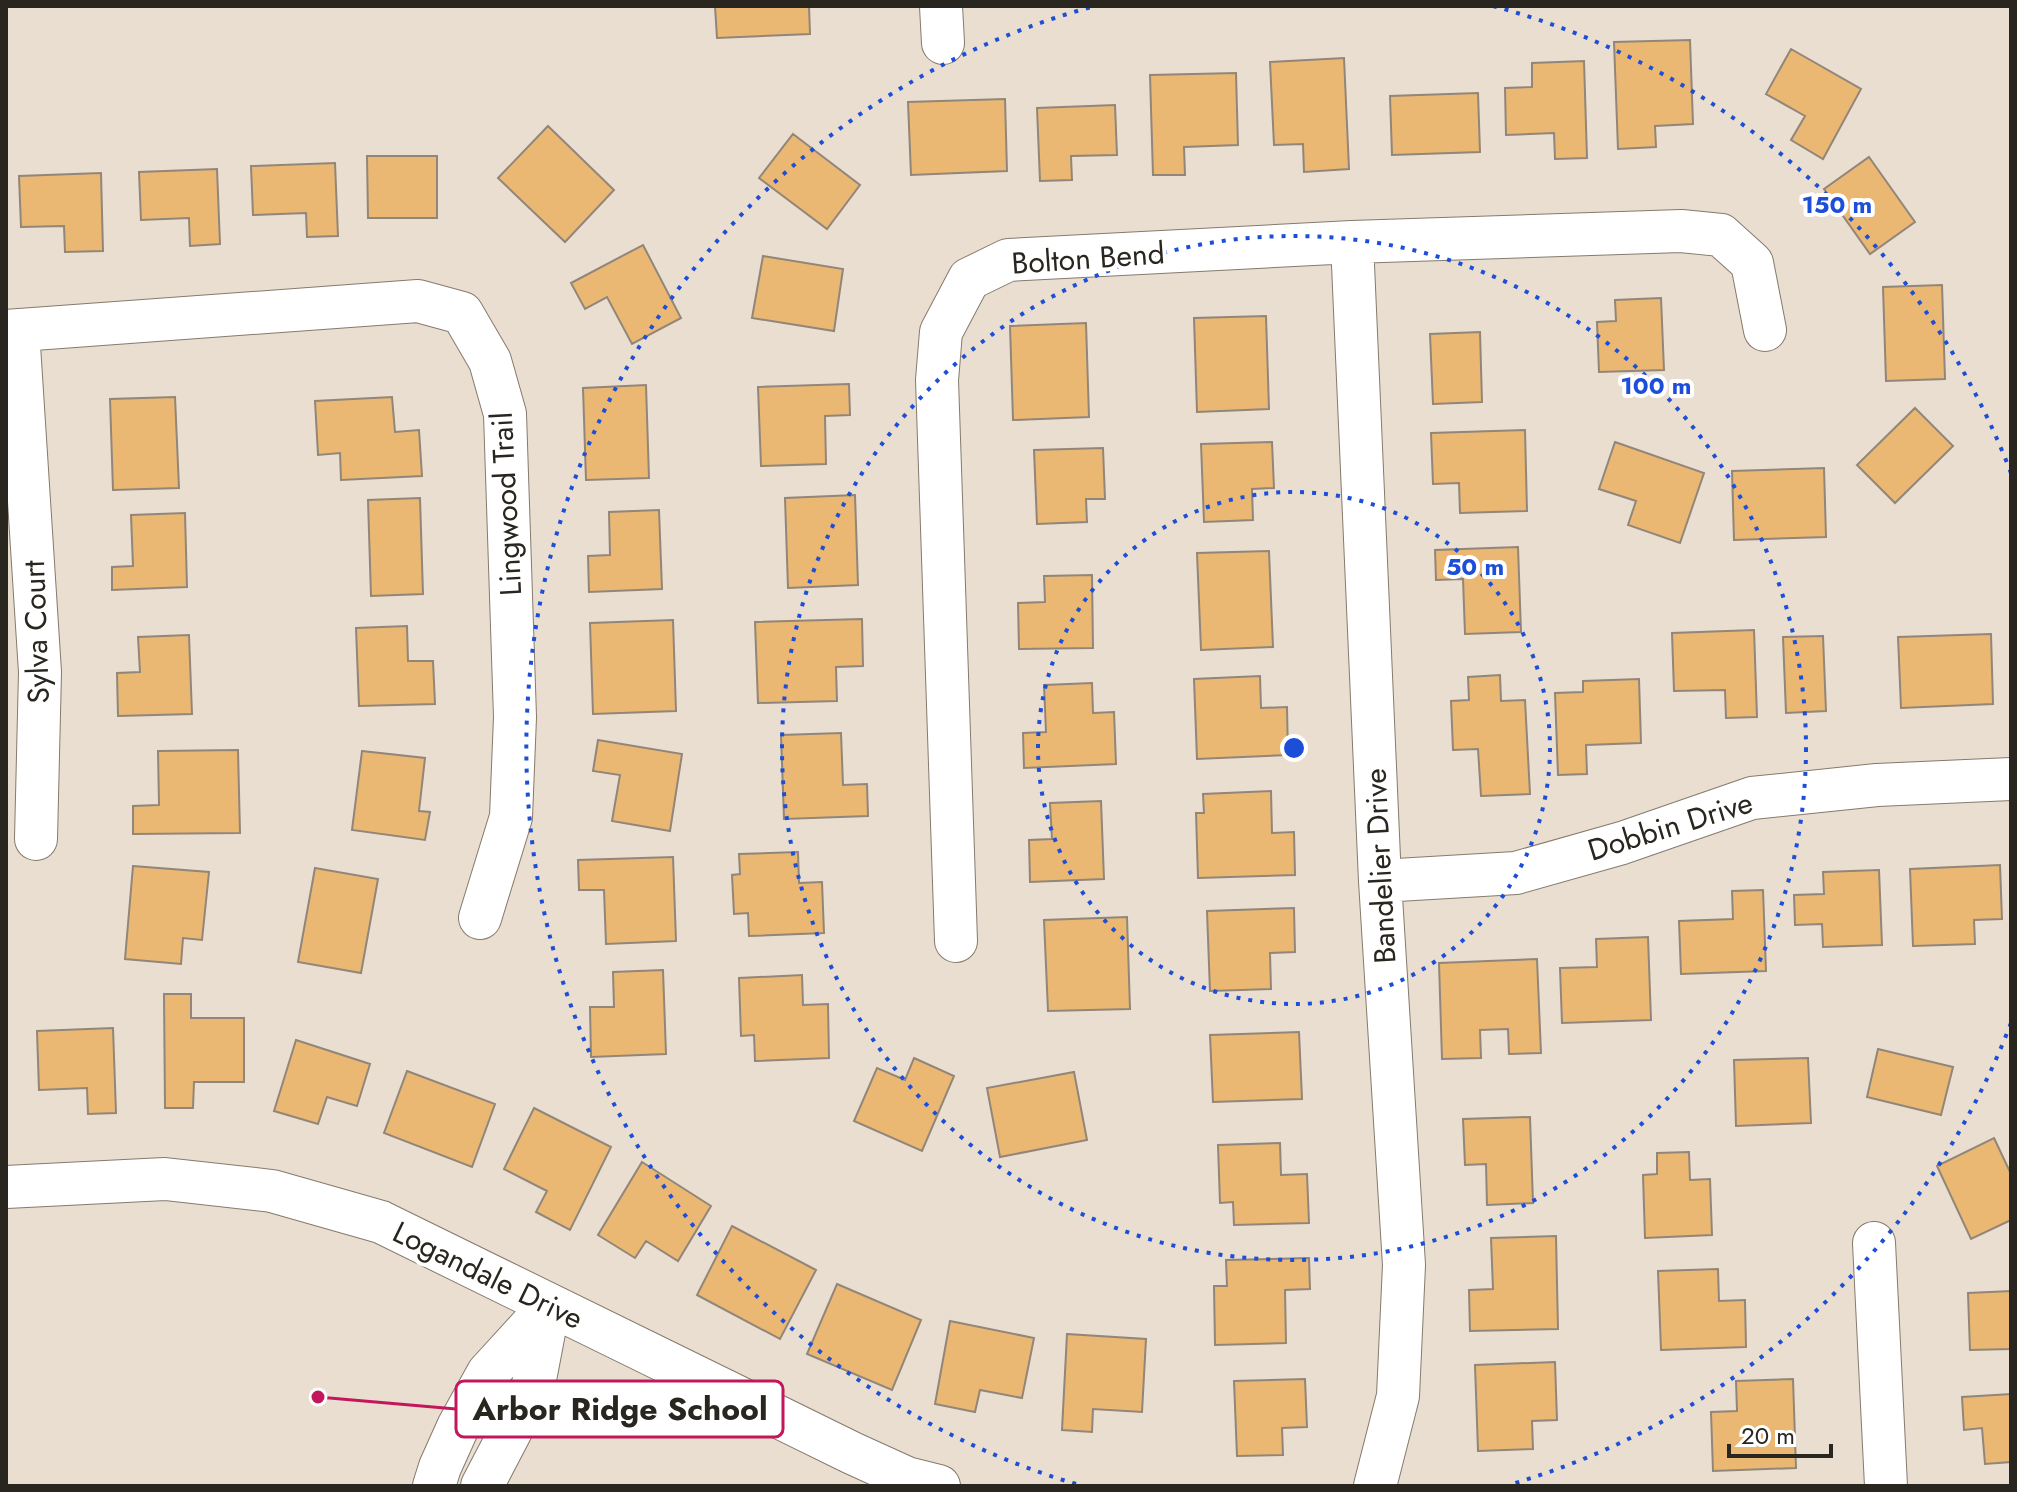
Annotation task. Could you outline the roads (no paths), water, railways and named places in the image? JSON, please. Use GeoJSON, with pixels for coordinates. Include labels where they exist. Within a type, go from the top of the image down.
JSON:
{"type":"FeatureCollection","features":[{"type":"Feature","properties":{"kind":"street","name":"Bolton Bend"},"geometry":{"type":"LineString","coordinates":[[956,941],[937,380],[941,332],[969,279],[1008,260],[1352,242],[1681,231],[1721,235],[1752,263],[1765,330]]}},
{"type":"Feature","properties":{"kind":"street","name":"Bandelier Drive"},"geometry":{"type":"LineString","coordinates":[[1352,242],[1380,881],[1404,1265],[1398,1396],[1375,1486]]}},
{"type":"Feature","properties":{"kind":"street","name":"Lingwood Trail"},"geometry":{"type":"LineString","coordinates":[[12,331],[418,301],[462,313],[490,361],[505,414],[515,717],[511,817],[480,918]]}},
{"type":"Feature","properties":{"kind":"street","name":"Sylva Court"},"geometry":{"type":"LineString","coordinates":[[12,331],[40,672],[36,839]]}},
{"type":"Feature","properties":{"kind":"street","name":"Dobbin Drive"},"geometry":{"type":"LineString","coordinates":[[1380,881],[1516,873],[1622,843],[1752,798],[1877,785],[2011,779]]}},
{"type":"Feature","properties":{"kind":"street","name":"Logandale Drive"},"geometry":{"type":"LineString","coordinates":[[6,1187],[165,1179],[272,1191],[381,1222],[852,1453],[907,1478],[939,1486]]}},
{"type":"Feature","properties":{"kind":"street"},"geometry":{"type":"LineString","coordinates":[[1874,1243],[1886,1486]]}},
{"type":"Feature","properties":{"kind":"street"},"geometry":{"type":"LineString","coordinates":[[434,1486],[454,1437],[488,1373],[550,1305]]}},
{"type":"Feature","properties":{"kind":"street"},"geometry":{"type":"LineString","coordinates":[[482,1486],[530,1394],[550,1305]]}},
{"type":"Feature","properties":{"kind":"place","name":"Arbor Ridge School"},"geometry":{"type":"Point","coordinates":[318,1397]}}]}
